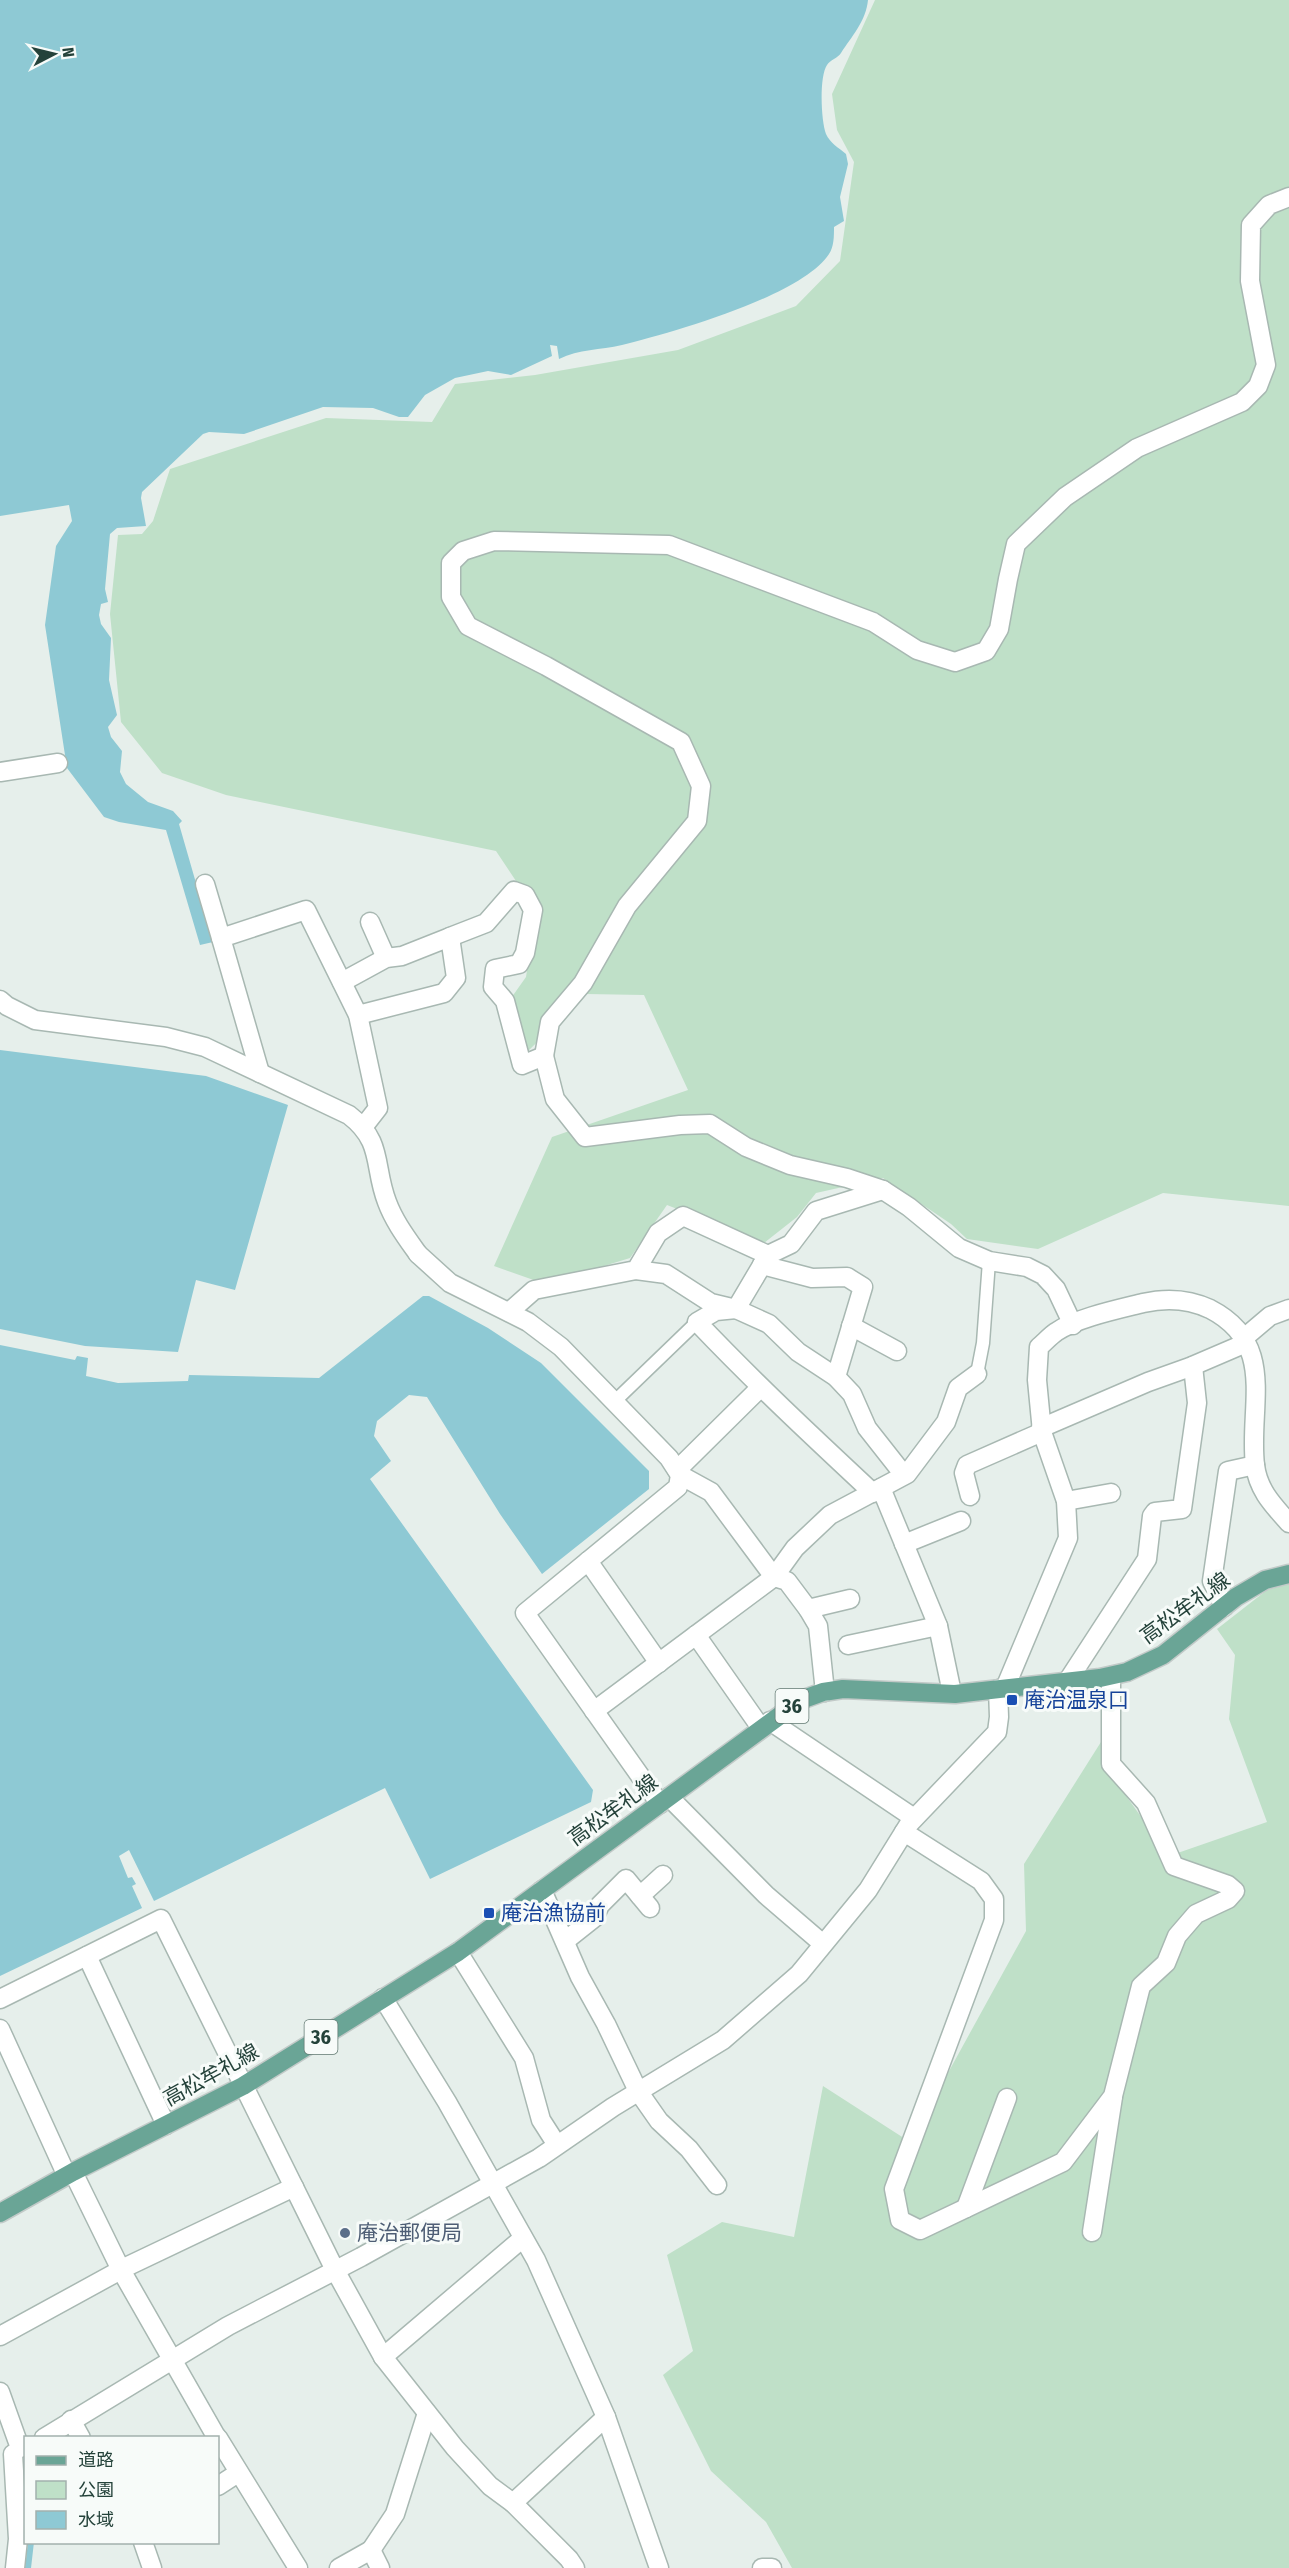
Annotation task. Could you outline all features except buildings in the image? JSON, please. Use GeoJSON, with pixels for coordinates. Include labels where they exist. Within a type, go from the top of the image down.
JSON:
{"type":"FeatureCollection","features":[{"type":"Feature","properties":{"kind":"main road","name":"高松牟礼線"},"geometry":{"type":"LineString","coordinates":[[0,2213],[70,2174],[243,2086],[458,1952],[801,1700],[843,1689],[952,1694],[1067,1682],[1127,1672],[1164,1655],[1224,1607],[1265,1580],[1289,1574]]}},
{"type":"Feature","properties":{"kind":"street"},"geometry":{"type":"LineString","coordinates":[[1073,1325],[1056,1289],[1042,1275],[1027,1267],[989,1261],[959,1248],[909,1207],[883,1190],[847,1178],[790,1165],[746,1147],[710,1124],[680,1125],[585,1137],[555,1099],[544,1056],[550,1022],[583,983],[627,906],[697,821],[701,786],[681,742],[546,666],[468,626],[451,597],[451,563],[463,551],[494,541],[669,545],[873,622],[917,650],[955,662],[986,651],[999,629],[1017,544],[1057,504],[1137,448],[1242,402],[1258,386],[1266,365],[1250,281],[1251,225],[1269,205],[1289,197]]}},
{"type":"Feature","properties":{"kind":"street"},"geometry":{"type":"LineString","coordinates":[[0,772],[58,763]]}},
{"type":"Feature","properties":{"kind":"street"},"geometry":{"type":"LineString","coordinates":[[206,884],[260,1073]]}},
{"type":"Feature","properties":{"kind":"street"},"geometry":{"type":"LineString","coordinates":[[342,982],[386,958],[402,956],[486,922],[514,891],[525,895],[533,910],[525,953],[519,964],[495,969],[493,987],[505,1001],[522,1065],[544,1056]]}},
{"type":"Feature","properties":{"kind":"street"},"geometry":{"type":"LineString","coordinates":[[221,938],[306,910],[358,1016],[378,1108],[364,1126]]}},
{"type":"Feature","properties":{"kind":"street"},"geometry":{"type":"LineString","coordinates":[[370,922],[386,958]]}},
{"type":"Feature","properties":{"kind":"street"},"geometry":{"type":"LineString","coordinates":[[358,1016],[444,993],[456,978],[450,937]]}},
{"type":"Feature","properties":{"kind":"street"},"geometry":{"type":"LineString","coordinates":[[0,1000],[35,1020],[166,1037],[205,1047],[349,1115],[364,1126],[375,1146],[387,1200],[400,1229],[418,1254],[450,1283],[528,1322],[561,1347],[669,1458],[678,1472],[711,1492],[774,1577],[787,1581],[818,1626],[825,1692]]}},
{"type":"Feature","properties":{"kind":"street"},"geometry":{"type":"LineString","coordinates":[[736,1309],[765,1260],[791,1244],[816,1211],[883,1190]]}},
{"type":"Feature","properties":{"kind":"street"},"geometry":{"type":"LineString","coordinates":[[636,1270],[657,1233],[683,1216],[765,1260],[812,1278],[847,1277],[863,1287],[836,1377]]}},
{"type":"Feature","properties":{"kind":"street"},"geometry":{"type":"LineString","coordinates":[[508,1312],[534,1290],[636,1270],[666,1274],[711,1303],[736,1309],[769,1324],[798,1352],[836,1377],[852,1394],[867,1428],[904,1475]]}},
{"type":"Feature","properties":{"kind":"street"},"geometry":{"type":"LineString","coordinates":[[47,2436],[228,2326],[492,2184],[557,2145],[638,2091],[723,2040],[799,1974],[868,1890],[909,1825],[997,1732],[1001,1689],[1068,1538],[1066,1501],[1042,1430],[1037,1380],[1039,1347],[1058,1331],[1101,1314],[1157,1300],[1195,1302],[1224,1317],[1245,1341],[1254,1365],[1255,1465],[1263,1494],[1289,1523]]}},
{"type":"Feature","properties":{"kind":"street"},"geometry":{"type":"LineString","coordinates":[[736,1309],[716,1311],[697,1322],[760,1388],[877,1490],[904,1544],[938,1626],[952,1694]]}},
{"type":"Feature","properties":{"kind":"street"},"geometry":{"type":"LineString","coordinates":[[970,1496],[964,1473],[967,1465],[1148,1382],[1193,1366],[1245,1341],[1270,1316],[1289,1309]]}},
{"type":"Feature","properties":{"kind":"street"},"geometry":{"type":"LineString","coordinates":[[851,1326],[897,1351]]}},
{"type":"Feature","properties":{"kind":"street"},"geometry":{"type":"LineString","coordinates":[[1067,1682],[1147,1559],[1152,1516],[1155,1512],[1182,1509],[1197,1403],[1193,1366]]}},
{"type":"Feature","properties":{"kind":"street"},"geometry":{"type":"LineString","coordinates":[[594,1711],[774,1577],[795,1548],[830,1515],[904,1475],[946,1422],[958,1388],[978,1374]]}},
{"type":"Feature","properties":{"kind":"street"},"geometry":{"type":"LineString","coordinates":[[760,1388],[678,1472],[678,1487],[525,1613],[594,1711],[664,1800],[766,1895],[823,1944]]}},
{"type":"Feature","properties":{"kind":"street"},"geometry":{"type":"LineString","coordinates":[[1224,1607],[1212,1581],[1228,1471],[1255,1465]]}},
{"type":"Feature","properties":{"kind":"street"},"geometry":{"type":"LineString","coordinates":[[1066,1501],[1111,1493]]}},
{"type":"Feature","properties":{"kind":"street"},"geometry":{"type":"LineString","coordinates":[[904,1544],[961,1521]]}},
{"type":"Feature","properties":{"kind":"street"},"geometry":{"type":"LineString","coordinates":[[588,1561],[659,1663]]}},
{"type":"Feature","properties":{"kind":"street"},"geometry":{"type":"LineString","coordinates":[[808,1609],[850,1599]]}},
{"type":"Feature","properties":{"kind":"street"},"geometry":{"type":"LineString","coordinates":[[848,1645],[938,1626]]}},
{"type":"Feature","properties":{"kind":"street"},"geometry":{"type":"LineString","coordinates":[[696,1635],[766,1725],[909,1825],[981,1881],[994,1899],[994,1920],[894,2189],[900,2220],[920,2230],[1063,2162],[1113,2096]]}},
{"type":"Feature","properties":{"kind":"street"},"geometry":{"type":"LineString","coordinates":[[1092,2232],[1113,2096],[1141,1986],[1166,1963],[1177,1936],[1196,1914],[1228,1899],[1235,1891],[1228,1885],[1174,1866],[1146,1803],[1111,1764],[1111,1676]]}},
{"type":"Feature","properties":{"kind":"street"},"geometry":{"type":"LineString","coordinates":[[565,1941],[594,1918],[600,1905],[626,1879],[645,1902],[663,1875]]}},
{"type":"Feature","properties":{"kind":"street"},"geometry":{"type":"LineString","coordinates":[[542,1890],[580,1977],[606,2024],[638,2091],[659,2121],[689,2149],[717,2186]]}},
{"type":"Feature","properties":{"kind":"street"},"geometry":{"type":"LineString","coordinates":[[0,1999],[161,1919],[335,2270],[383,2357],[427,2413],[490,2486],[513,2503],[567,2565]]}},
{"type":"Feature","properties":{"kind":"street"},"geometry":{"type":"LineString","coordinates":[[458,1952],[524,2058],[541,2120],[557,2145]]}},
{"type":"Feature","properties":{"kind":"street"},"geometry":{"type":"LineString","coordinates":[[87,1956],[166,2125]]}},
{"type":"Feature","properties":{"kind":"street"},"geometry":{"type":"LineString","coordinates":[[383,1998],[447,2102],[536,2260],[606,2418],[659,2568]]}},
{"type":"Feature","properties":{"kind":"street"},"geometry":{"type":"LineString","coordinates":[[0,2029],[70,2174],[171,2360],[216,2436]]}},
{"type":"Feature","properties":{"kind":"street"},"geometry":{"type":"LineString","coordinates":[[966,2208],[1007,2098]]}},
{"type":"Feature","properties":{"kind":"street"},"geometry":{"type":"LineString","coordinates":[[0,2336],[122,2270],[294,2187]]}},
{"type":"Feature","properties":{"kind":"street"},"geometry":{"type":"LineString","coordinates":[[383,2357],[523,2238]]}},
{"type":"Feature","properties":{"kind":"street"},"geometry":{"type":"LineString","coordinates":[[0,2392],[15,2452],[18,2539],[15,2568]]}},
{"type":"Feature","properties":{"kind":"street"},"geometry":{"type":"LineString","coordinates":[[339,2568],[371,2550],[395,2514],[427,2413]]}},
{"type":"Feature","properties":{"kind":"street"},"geometry":{"type":"LineString","coordinates":[[513,2503],[606,2418]]}},
{"type":"Feature","properties":{"kind":"street"},"geometry":{"type":"LineString","coordinates":[[71,2421],[80,2436]]}},
{"type":"Feature","properties":{"kind":"street"},"geometry":{"type":"LineString","coordinates":[[219,2441],[298,2568]]}},
{"type":"Feature","properties":{"kind":"street"},"geometry":{"type":"LineString","coordinates":[[219,2485],[238,2473]]}},
{"type":"Feature","properties":{"kind":"street"},"geometry":{"type":"LineString","coordinates":[[143,2544],[152,2568]]}},
{"type":"Feature","properties":{"kind":"street"},"geometry":{"type":"LineString","coordinates":[[371,2550],[380,2568]]}},
{"type":"Feature","properties":{"kind":"street"},"geometry":{"type":"LineString","coordinates":[[762,2568],[772,2568]]}},
{"type":"Feature","properties":{"kind":"lane"},"geometry":{"type":"LineString","coordinates":[[978,1374],[983,1343],[989,1261]]}},
{"type":"Feature","properties":{"kind":"lane"},"geometry":{"type":"LineString","coordinates":[[614,1402],[697,1322]]}},
{"type":"Feature","properties":{"kind":"green space"},"geometry":{"type":"Polygon","coordinates":[[[875,0],[1289,0],[1289,1206],[1163,1193],[1038,1249],[967,1239],[951,1224],[883,1178],[816,1193],[797,1217],[764,1243],[667,1205],[630,1258],[545,1284],[494,1266],[552,1137],[688,1090],[644,995],[586,994],[523,1056],[509,1001],[526,977],[536,911],[496,851],[226,795],[162,773],[121,722],[110,614],[118,535],[142,534],[153,521],[170,469],[326,418],[432,422],[455,384],[535,375],[678,350],[796,306],[840,261],[854,162],[837,130],[832,94],[875,0]]]}},
{"type":"Feature","properties":{"kind":"green space"},"geometry":{"type":"Polygon","coordinates":[[[1289,1584],[1289,2568],[792,2568],[766,2522],[711,2471],[663,2375],[693,2351],[667,2255],[722,2222],[794,2237],[823,2086],[910,2142],[1026,1931],[1024,1864],[1106,1734],[1107,1769],[1169,1856],[1267,1822],[1229,1719],[1235,1655],[1217,1629],[1267,1590],[1289,1584]]]}},
{"type":"Feature","properties":{"kind":"water"},"geometry":{"type":"Polygon","coordinates":[[[0,0],[868,0],[858,28],[840,55],[827,65],[824,71],[822,110],[824,128],[832,143],[846,154],[848,164],[840,197],[844,221],[834,227],[831,251],[814,269],[765,298],[671,332],[622,345],[574,353],[559,359],[557,346],[550,345],[552,356],[511,375],[488,371],[455,378],[425,395],[408,417],[399,417],[373,408],[323,407],[244,434],[209,432],[203,434],[142,492],[146,526],[117,528],[110,534],[105,589],[108,602],[101,604],[99,615],[101,624],[111,638],[109,680],[117,715],[108,727],[111,737],[122,751],[120,772],[126,784],[148,802],[173,811],[182,821],[179,824],[213,942],[200,945],[166,830],[119,822],[104,817],[67,768],[45,625],[56,546],[72,521],[69,505],[0,516],[0,0]]]}},
{"type":"Feature","properties":{"kind":"water"},"geometry":{"type":"Polygon","coordinates":[[[0,1050],[206,1076],[288,1105],[235,1290],[196,1280],[178,1352],[85,1346],[0,1329],[0,1050]]]}},
{"type":"Feature","properties":{"kind":"water"},"geometry":{"type":"Polygon","coordinates":[[[423,1296],[429,1296],[488,1328],[541,1363],[649,1471],[649,1489],[542,1574],[500,1514],[427,1397],[409,1395],[377,1421],[374,1436],[391,1461],[370,1479],[593,1790],[591,1802],[430,1879],[385,1788],[154,1901],[129,1850],[119,1856],[128,1878],[132,1877],[136,1884],[132,1886],[142,1908],[0,1976],[0,1345],[75,1360],[77,1356],[88,1358],[86,1376],[118,1383],[188,1381],[189,1375],[319,1378],[423,1296]]]}},
{"type":"Feature","properties":{"kind":"waterway"},"geometry":{"type":"LineString","coordinates":[[28,2568],[31,2544]]}},
{"type":"Feature","properties":{"kind":"place","name":"庵治温泉口"},"geometry":{"type":"Point","coordinates":[1012,1700]}},
{"type":"Feature","properties":{"kind":"place","name":"庵治漁協前"},"geometry":{"type":"Point","coordinates":[489,1913]}},
{"type":"Feature","properties":{"kind":"place","name":"庵治郵便局"},"geometry":{"type":"Point","coordinates":[345,2233]}}]}
